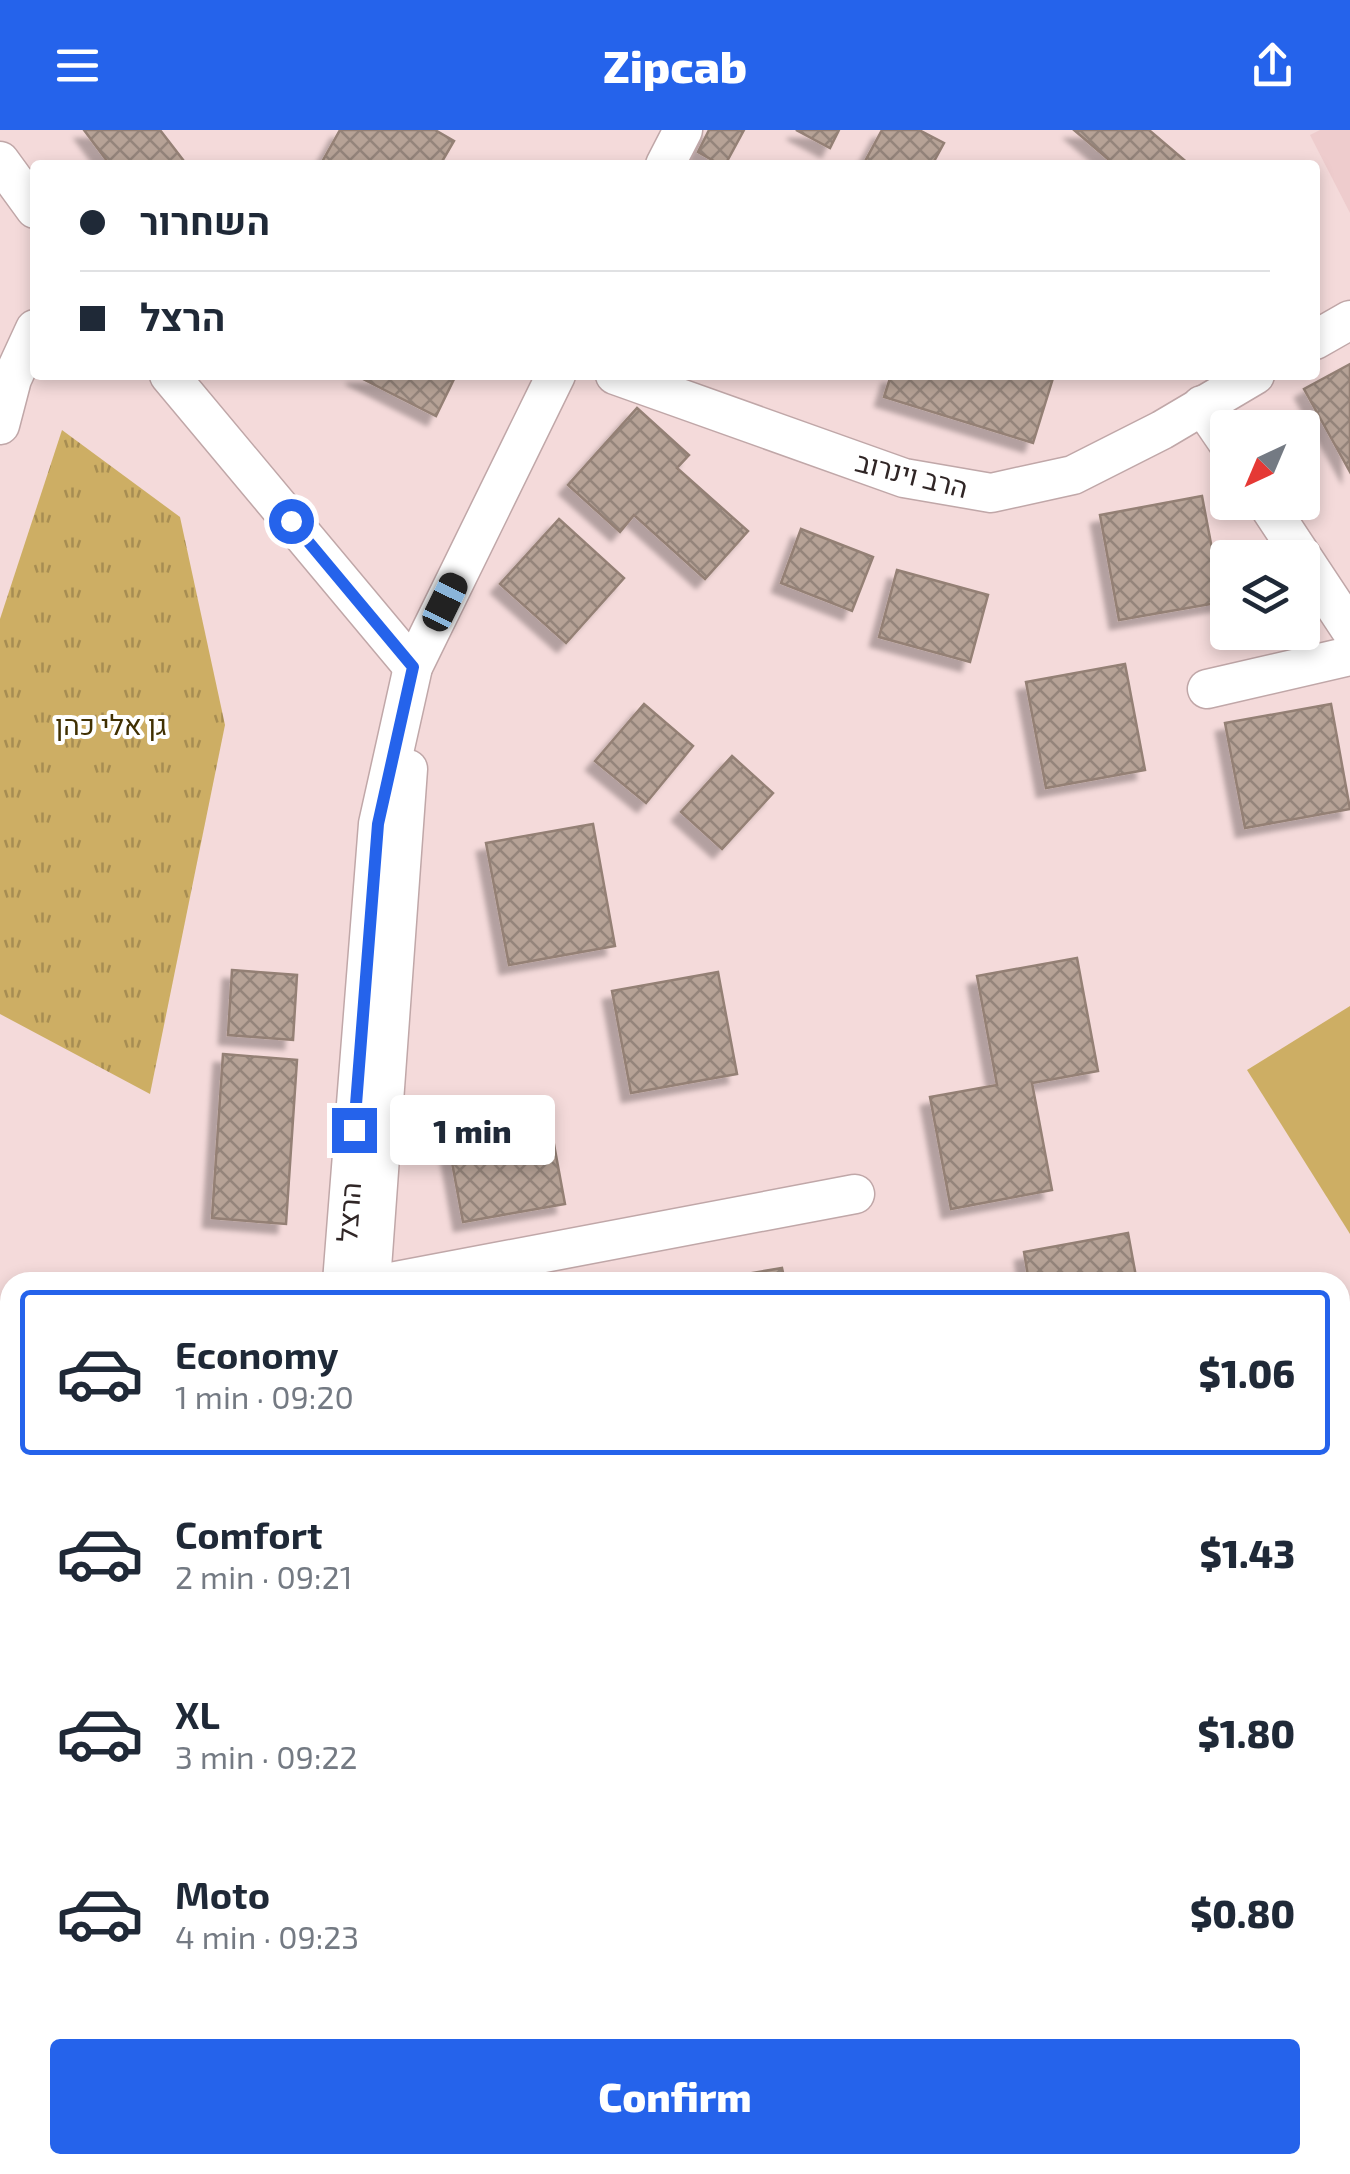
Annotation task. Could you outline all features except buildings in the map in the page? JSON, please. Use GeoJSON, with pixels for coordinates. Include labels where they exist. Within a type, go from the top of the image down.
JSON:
{"type":"FeatureCollection","features":[{"type":"Feature","properties":{"kind":"street"},"geometry":{"type":"LineString","coordinates":[[668,160],[683,130]]}},
{"type":"Feature","properties":{"kind":"street"},"geometry":{"type":"LineString","coordinates":[[0,161],[30,202]]}},
{"type":"Feature","properties":{"kind":"street"},"geometry":{"type":"LineString","coordinates":[[1320,337],[1350,320]]}},
{"type":"Feature","properties":{"kind":"street"},"geometry":{"type":"LineString","coordinates":[[0,425],[12,380],[30,340]]}},
{"type":"Feature","properties":{"kind":"street"},"geometry":{"type":"LineString","coordinates":[[173,380],[413,667]]}},
{"type":"Feature","properties":{"kind":"street","name":"הרצל"},"geometry":{"type":"LineString","coordinates":[[343,1272],[378,824],[413,667],[554,380]]}},
{"type":"Feature","properties":{"kind":"street","name":"הרב וינרוב"},"geometry":{"type":"LineString","coordinates":[[630,380],[904,478],[991,493],[1073,476],[1246,380]]}},
{"type":"Feature","properties":{"kind":"street"},"geometry":{"type":"LineString","coordinates":[[1202,405],[1210,417]]}},
{"type":"Feature","properties":{"kind":"street"},"geometry":{"type":"LineString","coordinates":[[1278,520],[1350,629]]}},
{"type":"Feature","properties":{"kind":"street"},"geometry":{"type":"LineString","coordinates":[[1207,688],[1350,656]]}},
{"type":"Feature","properties":{"kind":"street","name":"הרצל"},"geometry":{"type":"LineString","coordinates":[[371,1272],[405,826],[413,667]]}},
{"type":"Feature","properties":{"kind":"street"},"geometry":{"type":"LineString","coordinates":[[444,1272],[855,1194]]}},
{"type":"Feature","properties":{"kind":"shaded area"},"geometry":{"type":"Polygon","coordinates":[[[1320,130],[1350,130],[1350,213],[1310,135],[1320,130]]]}},
{"type":"Feature","properties":{"kind":"green space","name":"גן אלי כהן"},"geometry":{"type":"Polygon","coordinates":[[[62,430],[180,517],[225,725],[150,1094],[0,1014],[0,619],[62,430]]]}},
{"type":"Feature","properties":{"kind":"green space"},"geometry":{"type":"Polygon","coordinates":[[[1350,1006],[1350,1234],[1247,1070],[1350,1006]]]}},
{"type":"Feature","properties":{"kind":"route"},"geometry":{"type":"LineString","coordinates":[[291,521],[413,667],[378,824],[354,1130]]}}]}
